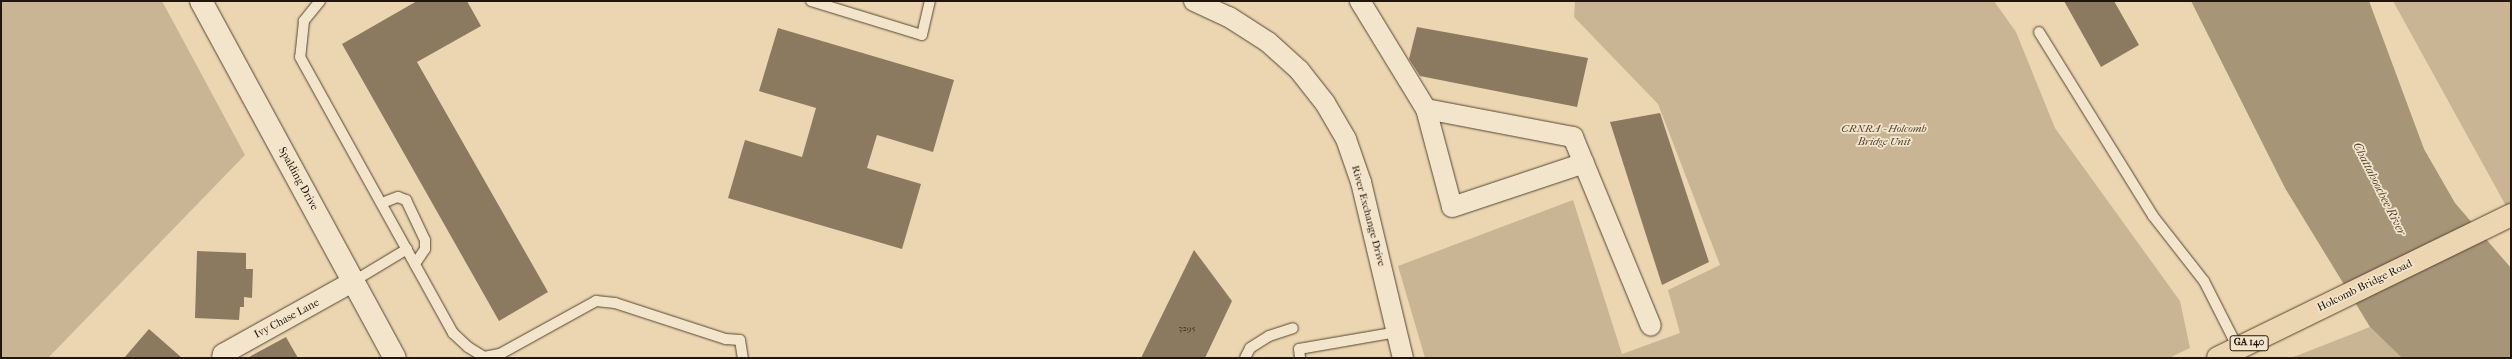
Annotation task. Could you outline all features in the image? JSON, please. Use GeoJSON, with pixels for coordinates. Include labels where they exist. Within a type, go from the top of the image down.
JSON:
{"type":"FeatureCollection","features":[{"type":"Feature","properties":{"kind":"main road","name":"Spalding Drive"},"geometry":{"type":"LineString","coordinates":[[201,1],[395,358]]}},
{"type":"Feature","properties":{"kind":"main road","name":"Holcomb Bridge Road"},"geometry":{"type":"LineString","coordinates":[[2218,358],[2504,218]]}},
{"type":"Feature","properties":{"kind":"street","name":"River Exchange Drive"},"geometry":{"type":"LineString","coordinates":[[1194,1],[1229,17],[1268,42],[1299,70],[1325,103],[1346,139],[1361,182],[1397,332],[1399,357]]}},
{"type":"Feature","properties":{"kind":"street"},"geometry":{"type":"LineString","coordinates":[[1360,1],[1426,109],[1452,207],[1584,163]]}},
{"type":"Feature","properties":{"kind":"street"},"geometry":{"type":"LineString","coordinates":[[1426,109],[1573,137],[1651,326]]}},
{"type":"Feature","properties":{"kind":"street","name":"Ivy Chase Lane"},"geometry":{"type":"LineString","coordinates":[[222,358],[223,354],[354,282]]}},
{"type":"Feature","properties":{"kind":"lane"},"geometry":{"type":"LineString","coordinates":[[320,1],[304,21],[300,57],[453,333],[484,358],[500,354],[596,301],[615,303],[726,339],[740,340],[744,358]]}},
{"type":"Feature","properties":{"kind":"lane"},"geometry":{"type":"LineString","coordinates":[[812,1],[922,35],[930,1]]}},
{"type":"Feature","properties":{"kind":"lane"},"geometry":{"type":"LineString","coordinates":[[2039,32],[2136,190],[2175,247],[2204,282],[2238,348]]}},
{"type":"Feature","properties":{"kind":"lane"},"geometry":{"type":"LineString","coordinates":[[382,203],[398,196],[406,200],[425,240],[425,249],[415,264]]}},
{"type":"Feature","properties":{"kind":"lane"},"geometry":{"type":"LineString","coordinates":[[354,282],[407,249]]}},
{"type":"Feature","properties":{"kind":"lane"},"geometry":{"type":"LineString","coordinates":[[1245,358],[1250,348],[1269,336],[1293,328]]}},
{"type":"Feature","properties":{"kind":"lane"},"geometry":{"type":"LineString","coordinates":[[1300,354],[1397,332]]}},
{"type":"Feature","properties":{"kind":"green space"},"geometry":{"type":"Polygon","coordinates":[[[1,1],[162,1],[245,155],[48,358],[1,358],[1,1]]]}},
{"type":"Feature","properties":{"kind":"green space","name":"CRNRA - Holcomb Bridge Unit"},"geometry":{"type":"Polygon","coordinates":[[[1575,1],[1994,1],[2016,32],[2055,128],[2180,301],[2190,348],[2169,358],[1425,358],[1398,266],[1573,200],[1622,354],[1680,333],[1668,290],[1720,265],[1658,104],[1574,17],[1575,1]]]}},
{"type":"Feature","properties":{"kind":"green space"},"geometry":{"type":"Polygon","coordinates":[[[2393,1],[2511,1],[2511,215],[2393,1]]]}},
{"type":"Feature","properties":{"kind":"green space"},"geometry":{"type":"Polygon","coordinates":[[[2370,327],[2402,358],[2291,358],[2370,327]]]}},
{"type":"Feature","properties":{"kind":"water","name":"Chattahoochee River"},"geometry":{"type":"Polygon","coordinates":[[[2191,1],[2369,1],[2424,149],[2455,203],[2511,268],[2511,358],[2402,358],[2370,327],[2285,188],[2191,1]]]}},
{"type":"Feature","properties":{"kind":"building"},"geometry":{"type":"Polygon","coordinates":[[[417,1],[467,1],[481,26],[417,62],[548,292],[499,321],[342,44],[417,1]]]}},
{"type":"Feature","properties":{"kind":"building"},"geometry":{"type":"Polygon","coordinates":[[[2064,1],[2114,1],[2139,45],[2101,67],[2064,1]]]}},
{"type":"Feature","properties":{"kind":"building"},"geometry":{"type":"Polygon","coordinates":[[[1417,27],[1588,58],[1577,107],[1420,76],[1409,59],[1417,27]]]}},
{"type":"Feature","properties":{"kind":"building"},"geometry":{"type":"Polygon","coordinates":[[[778,28],[954,80],[933,152],[877,135],[867,168],[921,184],[902,249],[728,198],[745,140],[802,157],[816,108],[759,91],[778,28]]]}},
{"type":"Feature","properties":{"kind":"building"},"geometry":{"type":"Polygon","coordinates":[[[1660,113],[1709,262],[1662,285],[1610,122],[1660,113]]]}},
{"type":"Feature","properties":{"kind":"building"},"geometry":{"type":"Polygon","coordinates":[[[1194,250],[1232,301],[1205,358],[1141,358],[1194,250]]]}},
{"type":"Feature","properties":{"kind":"building"},"geometry":{"type":"Polygon","coordinates":[[[197,251],[246,253],[246,269],[253,269],[252,298],[244,297],[244,307],[240,307],[239,320],[195,318],[197,251]]]}},
{"type":"Feature","properties":{"kind":"building"},"geometry":{"type":"Polygon","coordinates":[[[149,329],[182,358],[124,358],[149,329]]]}},
{"type":"Feature","properties":{"kind":"building"},"geometry":{"type":"Polygon","coordinates":[[[286,337],[298,358],[247,358],[286,337]]]}}]}
